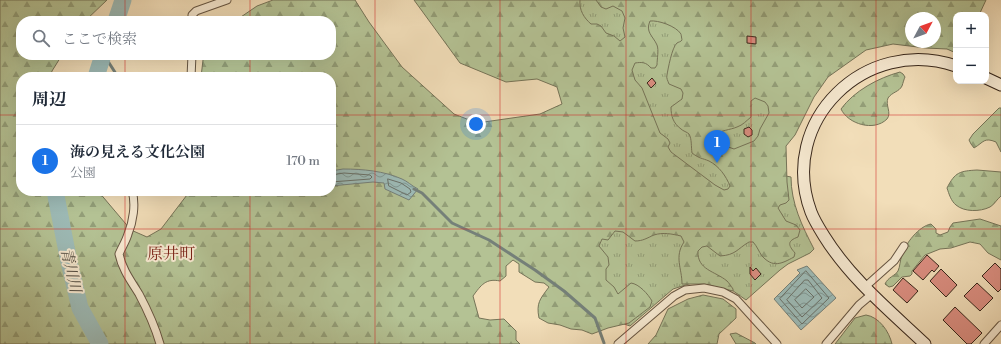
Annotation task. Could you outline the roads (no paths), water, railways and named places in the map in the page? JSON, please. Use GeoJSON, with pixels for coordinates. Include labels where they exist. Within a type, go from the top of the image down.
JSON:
{"type":"FeatureCollection","features":[{"type":"Feature","properties":{"kind":"street"},"geometry":{"type":"LineString","coordinates":[[192,16],[196,10],[227,0]]}},
{"type":"Feature","properties":{"kind":"street"},"geometry":{"type":"LineString","coordinates":[[925,344],[852,274],[834,252],[811,212],[803,174],[804,154],[811,130],[820,114],[833,97],[846,84],[863,73],[879,66],[900,61],[919,59],[943,62],[953,65]]}},
{"type":"Feature","properties":{"kind":"street"},"geometry":{"type":"LineString","coordinates":[[191,72],[192,60]]}},
{"type":"Feature","properties":{"kind":"street"},"geometry":{"type":"LineString","coordinates":[[989,79],[1001,85]]}},
{"type":"Feature","properties":{"kind":"street"},"geometry":{"type":"LineString","coordinates":[[133,196],[134,201],[131,225],[129,233],[119,254],[129,280],[154,324],[160,344]]}},
{"type":"Feature","properties":{"kind":"street"},"geometry":{"type":"LineString","coordinates":[[826,344],[859,305],[904,246]]}},
{"type":"Feature","properties":{"kind":"street"},"geometry":{"type":"LineString","coordinates":[[618,344],[674,296],[685,290],[704,288],[723,292],[736,299],[777,344]]}},
{"type":"Feature","properties":{"kind":"street"},"geometry":{"type":"LineString","coordinates":[[984,344],[1001,326]]}},
{"type":"Feature","properties":{"kind":"water"},"geometry":{"type":"Polygon","coordinates":[[[343,169],[381,172],[404,180],[418,189],[409,200],[385,189],[384,183],[373,182],[336,186],[336,170],[343,169]]]}},
{"type":"Feature","properties":{"kind":"water"},"geometry":{"type":"Polygon","coordinates":[[[807,266],[836,298],[801,330],[774,299],[800,273],[797,270],[807,266]]]}},
{"type":"Feature","properties":{"kind":"waterway","name":"青川川"},"geometry":{"type":"LineString","coordinates":[[118,16],[123,0]]}},
{"type":"Feature","properties":{"kind":"waterway","name":"青川川"},"geometry":{"type":"LineString","coordinates":[[98,72],[101,60]]}},
{"type":"Feature","properties":{"kind":"waterway"},"geometry":{"type":"LineString","coordinates":[[107,60],[115,72]]}},
{"type":"Feature","properties":{"kind":"waterway"},"geometry":{"type":"LineString","coordinates":[[414,189],[422,193],[452,223],[489,240],[564,291],[595,318],[604,343]]}},
{"type":"Feature","properties":{"kind":"waterway","name":"青川川"},"geometry":{"type":"LineString","coordinates":[[56,196],[80,308],[100,344]]}},
{"type":"Feature","properties":{"kind":"place","name":"海の見える文化公園"},"geometry":{"type":"Point","coordinates":[717,163]}},
{"type":"Feature","properties":{"kind":"district","name":"原井町"},"geometry":{"type":"Point","coordinates":[171,253]}}]}
